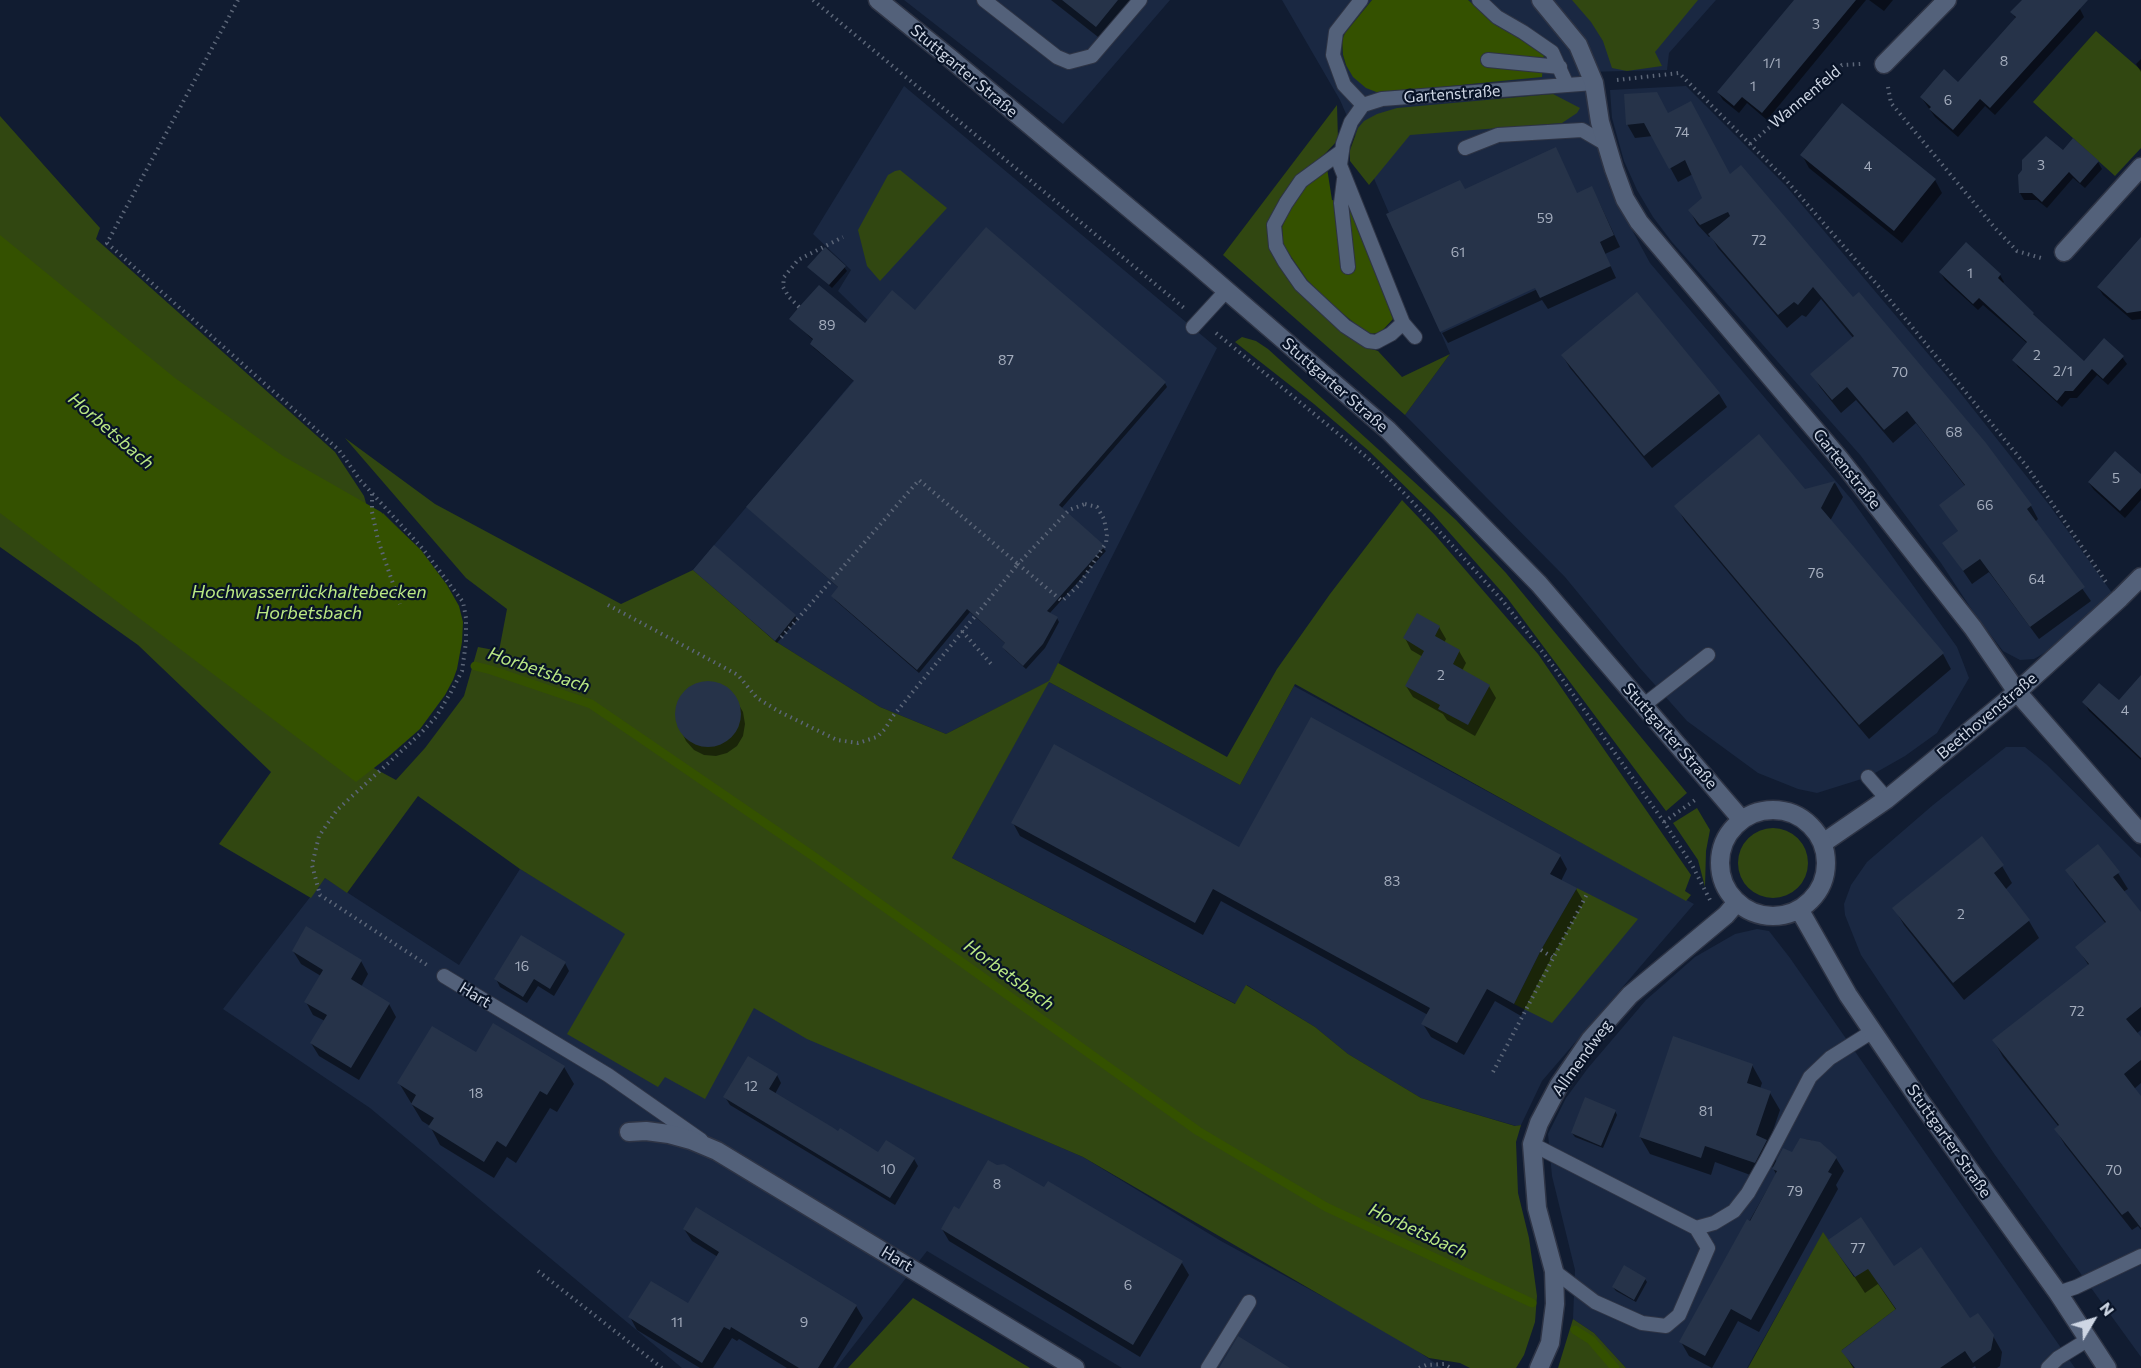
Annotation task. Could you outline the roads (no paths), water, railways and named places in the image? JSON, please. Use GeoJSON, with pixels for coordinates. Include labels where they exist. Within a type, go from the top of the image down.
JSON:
{"type":"FeatureCollection","features":[{"type":"Feature","properties":{"kind":"street","name":"Stuttgarter Straße"},"geometry":{"type":"LineString","coordinates":[[878,0],[951,59],[1388,430],[1539,584],[1742,820]]}},
{"type":"Feature","properties":{"kind":"street","name":"Gartenstraße"},"geometry":{"type":"LineString","coordinates":[[1541,0],[1578,45],[1594,83],[1606,144],[1625,198],[1639,222],[1839,458],[1973,628],[2017,692],[2141,834]]}},
{"type":"Feature","properties":{"kind":"street"},"geometry":{"type":"LineString","coordinates":[[1884,64],[1947,0]]}},
{"type":"Feature","properties":{"kind":"street"},"geometry":{"type":"LineString","coordinates":[[2064,252],[2141,167]]}},
{"type":"Feature","properties":{"kind":"street","name":"Beethovenstraße"},"geometry":{"type":"LineString","coordinates":[[1823,843],[1887,799],[2017,692],[2141,577]]}},
{"type":"Feature","properties":{"kind":"street"},"geometry":{"type":"LineString","coordinates":[[1763,812],[1785,812],[1808,824],[1823,843],[1825,861],[1823,880],[1814,896],[1799,909],[1779,916],[1764,915],[1749,910],[1737,902],[1725,886],[1720,866],[1721,856],[1728,836],[1742,820],[1763,812]]}},
{"type":"Feature","properties":{"kind":"street","name":"Allmendweg"},"geometry":{"type":"LineString","coordinates":[[1539,1368],[1550,1343],[1555,1304],[1554,1271],[1537,1208],[1532,1144],[1539,1123],[1556,1090],[1590,1040],[1630,995],[1720,920],[1737,902]]}},
{"type":"Feature","properties":{"kind":"street","name":"Stuttgarter Straße"},"geometry":{"type":"LineString","coordinates":[[1799,909],[1848,995],[1920,1101],[2058,1293],[2107,1368]]}},
{"type":"Feature","properties":{"kind":"street","name":"Hart"},"geometry":{"type":"LineString","coordinates":[[629,1132],[646,1131],[669,1134],[717,1151],[1075,1368]]}},
{"type":"Feature","properties":{"kind":"lane"},"geometry":{"type":"LineString","coordinates":[[984,0],[1057,57],[1069,62],[1092,56],[1140,0]]}},
{"type":"Feature","properties":{"kind":"lane"},"geometry":{"type":"LineString","coordinates":[[1361,0],[1336,32],[1333,56],[1344,85],[1363,105],[1351,122],[1340,165],[1403,322],[1415,337]]}},
{"type":"Feature","properties":{"kind":"lane"},"geometry":{"type":"LineString","coordinates":[[1479,0],[1497,17],[1552,52],[1567,85]]}},
{"type":"Feature","properties":{"kind":"lane"},"geometry":{"type":"LineString","coordinates":[[1488,60],[1560,67]]}},
{"type":"Feature","properties":{"kind":"lane","name":"Gartenstraße"},"geometry":{"type":"LineString","coordinates":[[1363,105],[1382,99],[1594,83]]}},
{"type":"Feature","properties":{"kind":"lane"},"geometry":{"type":"LineString","coordinates":[[1465,148],[1498,135],[1582,130],[1606,144]]}},
{"type":"Feature","properties":{"kind":"lane"},"geometry":{"type":"LineString","coordinates":[[1342,152],[1302,181],[1286,202],[1275,225],[1276,246],[1301,285],[1345,326],[1368,341],[1377,342],[1391,334],[1403,322]]}},
{"type":"Feature","properties":{"kind":"lane"},"geometry":{"type":"LineString","coordinates":[[1344,177],[1341,203],[1348,267]]}},
{"type":"Feature","properties":{"kind":"lane"},"geometry":{"type":"LineString","coordinates":[[1196,323],[1226,291]]}},
{"type":"Feature","properties":{"kind":"lane"},"geometry":{"type":"LineString","coordinates":[[1644,705],[1708,655]]}},
{"type":"Feature","properties":{"kind":"lane"},"geometry":{"type":"LineString","coordinates":[[1868,777],[1887,799]]}},
{"type":"Feature","properties":{"kind":"lane","name":"Hart"},"geometry":{"type":"LineString","coordinates":[[444,976],[608,1075],[717,1151]]}},
{"type":"Feature","properties":{"kind":"lane"},"geometry":{"type":"LineString","coordinates":[[1696,1228],[1714,1223],[1734,1211],[1748,1193],[1810,1077],[1830,1058],[1873,1031]]}},
{"type":"Feature","properties":{"kind":"lane"},"geometry":{"type":"LineString","coordinates":[[1532,1144],[1696,1228],[1708,1248],[1679,1315],[1666,1326],[1642,1323],[1595,1302],[1554,1271]]}},
{"type":"Feature","properties":{"kind":"lane"},"geometry":{"type":"LineString","coordinates":[[2058,1293],[2076,1287],[2141,1256]]}},
{"type":"Feature","properties":{"kind":"lane"},"geometry":{"type":"LineString","coordinates":[[1208,1368],[1249,1302]]}},
{"type":"Feature","properties":{"kind":"lane"},"geometry":{"type":"LineString","coordinates":[[2048,1368],[2058,1358],[2089,1339]]}},
{"type":"Feature","properties":{"kind":"water"},"geometry":{"type":"Polygon","coordinates":[[[1372,0],[1468,0],[1494,23],[1530,42],[1544,53],[1542,77],[1379,93],[1366,88],[1353,77],[1346,65],[1342,40],[1372,0]]]}},
{"type":"Feature","properties":{"kind":"water"},"geometry":{"type":"Polygon","coordinates":[[[1327,168],[1332,200],[1349,205],[1368,249],[1393,319],[1380,333],[1368,334],[1332,305],[1307,280],[1283,245],[1282,227],[1290,207],[1306,186],[1327,168]]]}},
{"type":"Feature","properties":{"kind":"water","name":"Hochwasserrückhaltebecken Horbetsbach"},"geometry":{"type":"Polygon","coordinates":[[[0,235],[175,378],[283,456],[381,512],[421,550],[447,585],[459,606],[463,622],[462,642],[453,680],[420,729],[356,782],[0,513],[0,235]]]}},
{"type":"Feature","properties":{"kind":"waterway","name":"Horbetsbach"},"geometry":{"type":"LineString","coordinates":[[475,666],[591,704],[813,856],[1198,1131],[1326,1207],[1532,1303]]}},
{"type":"Feature","properties":{"kind":"waterway","name":"Horbetsbach"},"geometry":{"type":"LineString","coordinates":[[1575,1330],[1591,1340],[1615,1368]]}}]}
